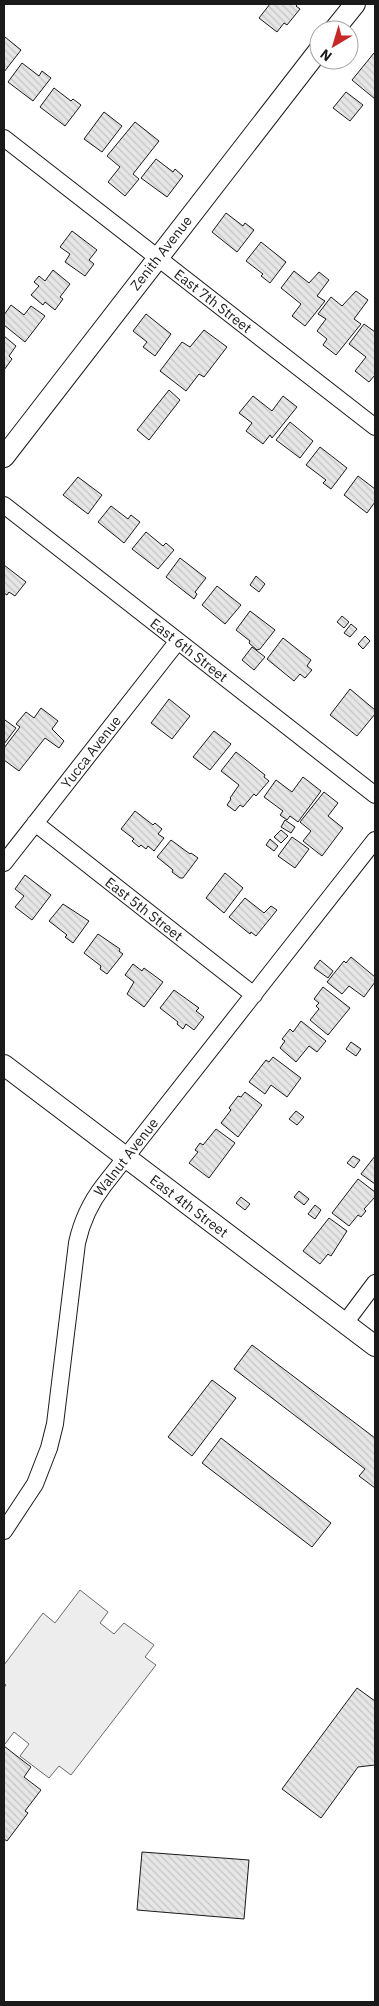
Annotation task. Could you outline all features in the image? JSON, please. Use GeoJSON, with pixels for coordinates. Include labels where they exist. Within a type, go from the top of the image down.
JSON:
{"type":"FeatureCollection","features":[{"type":"Feature","properties":{"kind":"street"},"geometry":{"type":"LineString","coordinates":[[342,20],[355,4]]}},
{"type":"Feature","properties":{"kind":"street","name":"Zenith Avenue"},"geometry":{"type":"LineString","coordinates":[[4,457],[309,63]]}},
{"type":"Feature","properties":{"kind":"street","name":"East 7th Street"},"geometry":{"type":"LineString","coordinates":[[4,138],[375,427]]}},
{"type":"Feature","properties":{"kind":"street","name":"East 6th Street"},"geometry":{"type":"LineString","coordinates":[[4,505],[375,795]]}},
{"type":"Feature","properties":{"kind":"street","name":"Yucca Avenue"},"geometry":{"type":"LineString","coordinates":[[4,863],[178,641]]}},
{"type":"Feature","properties":{"kind":"street","name":"East 5th Street"},"geometry":{"type":"LineString","coordinates":[[35,823],[254,995]]}},
{"type":"Feature","properties":{"kind":"street","name":"Walnut Avenue"},"geometry":{"type":"LineString","coordinates":[[4,1531],[35,1484],[49,1448],[55,1424],[77,1243],[82,1223],[94,1198],[375,840]]}},
{"type":"Feature","properties":{"kind":"street","name":"East 4th Street"},"geometry":{"type":"LineString","coordinates":[[4,1065],[375,1346]]}},
{"type":"Feature","properties":{"kind":"street"},"geometry":{"type":"LineString","coordinates":[[345,1323],[375,1283]]}},
{"type":"Feature","properties":{"kind":"shaded area"},"geometry":{"type":"Polygon","coordinates":[[[80,1590],[108,1612],[100,1623],[114,1634],[124,1623],[154,1645],[145,1657],[156,1665],[71,1775],[59,1766],[49,1778],[20,1756],[29,1744],[14,1732],[4,1743],[4,1688],[6,1685],[4,1683],[4,1665],[43,1613],[55,1623],[80,1590]]]}},
{"type":"Feature","properties":{"kind":"building"},"geometry":{"type":"Polygon","coordinates":[[[270,4],[298,4],[296,6],[300,9],[287,25],[284,23],[277,32],[259,18],[270,4]]]}},
{"type":"Feature","properties":{"kind":"building"},"geometry":{"type":"Polygon","coordinates":[[[4,38],[21,50],[4,72],[4,38]]]}},
{"type":"Feature","properties":{"kind":"building"},"geometry":{"type":"Polygon","coordinates":[[[375,54],[375,99],[352,80],[375,54]]]}},
{"type":"Feature","properties":{"kind":"building"},"geometry":{"type":"Polygon","coordinates":[[[22,63],[39,76],[42,71],[51,78],[33,101],[8,82],[22,63]]]}},
{"type":"Feature","properties":{"kind":"building"},"geometry":{"type":"Polygon","coordinates":[[[54,88],[71,101],[73,99],[81,105],[65,126],[40,107],[54,88]]]}},
{"type":"Feature","properties":{"kind":"building"},"geometry":{"type":"Polygon","coordinates":[[[346,92],[363,105],[350,121],[333,108],[346,92]]]}},
{"type":"Feature","properties":{"kind":"building"},"geometry":{"type":"Polygon","coordinates":[[[104,112],[122,126],[102,152],[84,139],[104,112]]]}},
{"type":"Feature","properties":{"kind":"building"},"geometry":{"type":"Polygon","coordinates":[[[135,122],[159,141],[133,174],[139,179],[125,196],[108,182],[120,167],[107,156],[135,122]]]}},
{"type":"Feature","properties":{"kind":"building"},"geometry":{"type":"Polygon","coordinates":[[[156,159],[173,172],[175,169],[183,176],[167,197],[141,178],[156,159]]]}},
{"type":"Feature","properties":{"kind":"building"},"geometry":{"type":"Polygon","coordinates":[[[226,213],[243,226],[245,223],[254,230],[237,252],[212,232],[226,213]]]}},
{"type":"Feature","properties":{"kind":"building"},"geometry":{"type":"Polygon","coordinates":[[[72,231],[97,250],[89,260],[94,264],[85,276],[65,262],[70,254],[60,247],[72,231]]]}},
{"type":"Feature","properties":{"kind":"building"},"geometry":{"type":"Polygon","coordinates":[[[261,242],[286,262],[270,283],[261,276],[263,274],[246,261],[261,242]]]}},
{"type":"Feature","properties":{"kind":"building"},"geometry":{"type":"Polygon","coordinates":[[[53,270],[70,284],[60,297],[63,299],[55,310],[45,302],[43,305],[31,295],[39,286],[34,282],[39,276],[45,281],[53,270]]]}},
{"type":"Feature","properties":{"kind":"building"},"geometry":{"type":"Polygon","coordinates":[[[294,271],[309,283],[319,272],[329,280],[317,296],[325,301],[305,326],[292,316],[301,304],[281,288],[294,271]]]}},
{"type":"Feature","properties":{"kind":"building"},"geometry":{"type":"Polygon","coordinates":[[[356,291],[368,300],[354,319],[361,324],[336,355],[323,345],[327,339],[317,331],[326,319],[318,314],[331,297],[342,306],[356,291]]]}},
{"type":"Feature","properties":{"kind":"building"},"geometry":{"type":"Polygon","coordinates":[[[11,305],[24,315],[31,306],[45,316],[25,342],[4,325],[4,315],[11,305]]]}},
{"type":"Feature","properties":{"kind":"building"},"geometry":{"type":"Polygon","coordinates":[[[146,314],[171,334],[155,356],[143,347],[147,342],[133,331],[146,314]]]}},
{"type":"Feature","properties":{"kind":"building"},"geometry":{"type":"Polygon","coordinates":[[[364,324],[375,332],[375,375],[369,382],[355,371],[366,357],[349,344],[364,324]]]}},
{"type":"Feature","properties":{"kind":"building"},"geometry":{"type":"Polygon","coordinates":[[[204,330],[227,347],[204,377],[199,374],[186,391],[160,371],[182,342],[190,347],[204,330]]]}},
{"type":"Feature","properties":{"kind":"building"},"geometry":{"type":"Polygon","coordinates":[[[4,336],[16,346],[9,356],[12,359],[4,370],[4,336]]]}},
{"type":"Feature","properties":{"kind":"building"},"geometry":{"type":"Polygon","coordinates":[[[169,390],[180,400],[149,440],[137,430],[169,390]]]}},
{"type":"Feature","properties":{"kind":"building"},"geometry":{"type":"Polygon","coordinates":[[[253,396],[272,411],[283,396],[297,407],[272,438],[270,435],[263,444],[246,431],[252,423],[239,413],[253,396]]]}},
{"type":"Feature","properties":{"kind":"building"},"geometry":{"type":"Polygon","coordinates":[[[290,422],[313,441],[300,458],[276,440],[290,422]]]}},
{"type":"Feature","properties":{"kind":"building"},"geometry":{"type":"Polygon","coordinates":[[[320,447],[347,468],[331,489],[323,483],[326,480],[306,465],[320,447]]]}},
{"type":"Feature","properties":{"kind":"building"},"geometry":{"type":"Polygon","coordinates":[[[358,476],[375,489],[375,502],[367,513],[344,495],[358,476]]]}},
{"type":"Feature","properties":{"kind":"building"},"geometry":{"type":"Polygon","coordinates":[[[78,477],[102,495],[88,514],[63,495],[78,477]]]}},
{"type":"Feature","properties":{"kind":"building"},"geometry":{"type":"Polygon","coordinates":[[[111,506],[128,519],[131,515],[140,522],[124,543],[98,522],[111,506]]]}},
{"type":"Feature","properties":{"kind":"building"},"geometry":{"type":"Polygon","coordinates":[[[146,532],[163,546],[166,543],[174,550],[158,569],[132,549],[146,532]]]}},
{"type":"Feature","properties":{"kind":"building"},"geometry":{"type":"Polygon","coordinates":[[[180,558],[206,578],[195,592],[197,594],[194,599],[166,577],[180,558]]]}},
{"type":"Feature","properties":{"kind":"building"},"geometry":{"type":"Polygon","coordinates":[[[4,565],[26,582],[15,596],[9,592],[7,595],[4,593],[4,565]]]}},
{"type":"Feature","properties":{"kind":"building"},"geometry":{"type":"Polygon","coordinates":[[[256,576],[265,584],[259,592],[250,585],[256,576]]]}},
{"type":"Feature","properties":{"kind":"building"},"geometry":{"type":"Polygon","coordinates":[[[217,586],[241,605],[225,624],[202,605],[217,586]]]}},
{"type":"Feature","properties":{"kind":"building"},"geometry":{"type":"Polygon","coordinates":[[[250,611],[275,630],[260,649],[257,650],[249,643],[250,641],[236,630],[250,611]]]}},
{"type":"Feature","properties":{"kind":"building"},"geometry":{"type":"Polygon","coordinates":[[[342,616],[349,622],[344,628],[337,622],[342,616]]]}},
{"type":"Feature","properties":{"kind":"building"},"geometry":{"type":"Polygon","coordinates":[[[351,624],[357,629],[350,637],[344,633],[351,624]]]}},
{"type":"Feature","properties":{"kind":"building"},"geometry":{"type":"Polygon","coordinates":[[[365,636],[370,641],[363,649],[358,644],[365,636]]]}},
{"type":"Feature","properties":{"kind":"building"},"geometry":{"type":"Polygon","coordinates":[[[283,638],[311,660],[307,666],[312,670],[305,678],[300,674],[294,681],[267,659],[283,638]]]}},
{"type":"Feature","properties":{"kind":"building"},"geometry":{"type":"Polygon","coordinates":[[[252,647],[265,657],[254,670],[242,660],[252,647]]]}},
{"type":"Feature","properties":{"kind":"building"},"geometry":{"type":"Polygon","coordinates":[[[350,689],[375,710],[375,714],[357,736],[330,715],[350,689]]]}},
{"type":"Feature","properties":{"kind":"building"},"geometry":{"type":"Polygon","coordinates":[[[169,699],[190,716],[172,739],[151,723],[169,699]]]}},
{"type":"Feature","properties":{"kind":"building"},"geometry":{"type":"Polygon","coordinates":[[[41,708],[58,721],[52,729],[64,741],[59,748],[45,738],[19,771],[4,760],[4,748],[20,727],[16,724],[26,712],[34,718],[41,708]]]}},
{"type":"Feature","properties":{"kind":"building"},"geometry":{"type":"Polygon","coordinates":[[[4,721],[16,728],[4,744],[4,721]]]}},
{"type":"Feature","properties":{"kind":"building"},"geometry":{"type":"Polygon","coordinates":[[[214,731],[231,744],[210,770],[193,757],[214,731]]]}},
{"type":"Feature","properties":{"kind":"building"},"geometry":{"type":"Polygon","coordinates":[[[236,752],[265,775],[264,777],[269,781],[256,796],[254,794],[243,807],[240,805],[235,811],[227,805],[239,785],[221,771],[236,752]]]}},
{"type":"Feature","properties":{"kind":"building"},"geometry":{"type":"Polygon","coordinates":[[[303,777],[321,791],[298,822],[290,816],[287,820],[280,815],[283,811],[264,797],[276,780],[292,792],[303,777]]]}},
{"type":"Feature","properties":{"kind":"building"},"geometry":{"type":"Polygon","coordinates":[[[324,792],[338,803],[328,816],[343,828],[322,856],[303,841],[311,831],[300,822],[324,792]]]}},
{"type":"Feature","properties":{"kind":"building"},"geometry":{"type":"Polygon","coordinates":[[[135,811],[153,825],[155,823],[162,829],[158,834],[164,838],[154,851],[148,846],[146,849],[141,845],[139,847],[132,841],[134,839],[121,829],[135,811]]]}},
{"type":"Feature","properties":{"kind":"building"},"geometry":{"type":"Polygon","coordinates":[[[285,820],[295,827],[291,833],[281,827],[285,820]]]}},
{"type":"Feature","properties":{"kind":"building"},"geometry":{"type":"Polygon","coordinates":[[[281,830],[288,836],[281,843],[274,837],[281,830]]]}},
{"type":"Feature","properties":{"kind":"building"},"geometry":{"type":"Polygon","coordinates":[[[292,837],[309,849],[295,868],[278,856],[292,837]]]}},
{"type":"Feature","properties":{"kind":"building"},"geometry":{"type":"Polygon","coordinates":[[[270,839],[278,846],[274,851],[266,845],[270,839]]]}},
{"type":"Feature","properties":{"kind":"building"},"geometry":{"type":"Polygon","coordinates":[[[171,840],[198,858],[183,878],[172,872],[173,870],[157,857],[171,840]]]}},
{"type":"Feature","properties":{"kind":"building"},"geometry":{"type":"Polygon","coordinates":[[[225,873],[243,888],[224,913],[206,898],[225,873]]]}},
{"type":"Feature","properties":{"kind":"building"},"geometry":{"type":"Polygon","coordinates":[[[25,875],[51,895],[32,920],[15,907],[24,896],[15,889],[25,875]]]}},
{"type":"Feature","properties":{"kind":"building"},"geometry":{"type":"Polygon","coordinates":[[[245,898],[264,913],[271,906],[277,910],[256,936],[251,932],[250,934],[229,917],[245,898]]]}},
{"type":"Feature","properties":{"kind":"building"},"geometry":{"type":"Polygon","coordinates":[[[63,904],[89,921],[73,943],[65,937],[67,935],[49,921],[63,904]]]}},
{"type":"Feature","properties":{"kind":"building"},"geometry":{"type":"Polygon","coordinates":[[[98,934],[120,949],[119,951],[123,954],[107,974],[100,969],[101,966],[84,953],[98,934]]]}},
{"type":"Feature","properties":{"kind":"building"},"geometry":{"type":"Polygon","coordinates":[[[351,957],[375,977],[375,982],[364,997],[349,986],[342,994],[327,982],[344,961],[346,963],[351,957]]]}},
{"type":"Feature","properties":{"kind":"building"},"geometry":{"type":"Polygon","coordinates":[[[320,960],[333,971],[328,978],[314,968],[320,960]]]}},
{"type":"Feature","properties":{"kind":"building"},"geometry":{"type":"Polygon","coordinates":[[[133,964],[142,971],[144,968],[163,982],[144,1007],[127,994],[134,982],[125,975],[133,964]]]}},
{"type":"Feature","properties":{"kind":"building"},"geometry":{"type":"Polygon","coordinates":[[[323,987],[350,1008],[328,1035],[310,1020],[319,1009],[316,1006],[319,1003],[314,999],[323,987]]]}},
{"type":"Feature","properties":{"kind":"building"},"geometry":{"type":"Polygon","coordinates":[[[174,990],[199,1008],[196,1011],[204,1017],[194,1030],[186,1024],[183,1029],[177,1024],[178,1022],[160,1008],[174,990]]]}},
{"type":"Feature","properties":{"kind":"building"},"geometry":{"type":"Polygon","coordinates":[[[301,1021],[326,1041],[317,1052],[309,1046],[296,1062],[280,1048],[285,1041],[282,1039],[290,1029],[293,1032],[301,1021]]]}},
{"type":"Feature","properties":{"kind":"building"},"geometry":{"type":"Polygon","coordinates":[[[351,1042],[361,1049],[356,1056],[346,1049],[351,1042]]]}},
{"type":"Feature","properties":{"kind":"building"},"geometry":{"type":"Polygon","coordinates":[[[273,1057],[301,1078],[287,1097],[271,1085],[265,1094],[249,1082],[266,1060],[269,1062],[273,1057]]]}},
{"type":"Feature","properties":{"kind":"building"},"geometry":{"type":"Polygon","coordinates":[[[245,1092],[262,1105],[238,1137],[221,1123],[231,1110],[229,1108],[238,1096],[241,1097],[245,1092]]]}},
{"type":"Feature","properties":{"kind":"building"},"geometry":{"type":"Polygon","coordinates":[[[296,1111],[304,1117],[297,1125],[289,1119],[296,1111]]]}},
{"type":"Feature","properties":{"kind":"building"},"geometry":{"type":"Polygon","coordinates":[[[216,1129],[235,1143],[209,1178],[189,1163],[198,1152],[195,1150],[200,1143],[203,1145],[216,1129]]]}},
{"type":"Feature","properties":{"kind":"building"},"geometry":{"type":"Polygon","coordinates":[[[353,1156],[360,1160],[354,1168],[347,1163],[353,1156]]]}},
{"type":"Feature","properties":{"kind":"building"},"geometry":{"type":"Polygon","coordinates":[[[375,1156],[375,1184],[361,1174],[375,1156]]]}},
{"type":"Feature","properties":{"kind":"building"},"geometry":{"type":"Polygon","coordinates":[[[358,1179],[375,1192],[375,1197],[364,1209],[366,1211],[361,1217],[358,1215],[349,1226],[332,1213],[358,1179]]]}},
{"type":"Feature","properties":{"kind":"building"},"geometry":{"type":"Polygon","coordinates":[[[299,1191],[309,1199],[304,1205],[294,1197],[299,1191]]]}},
{"type":"Feature","properties":{"kind":"building"},"geometry":{"type":"Polygon","coordinates":[[[241,1197],[250,1204],[245,1210],[236,1203],[241,1197]]]}},
{"type":"Feature","properties":{"kind":"building"},"geometry":{"type":"Polygon","coordinates":[[[315,1205],[321,1210],[315,1219],[308,1214],[315,1205]]]}},
{"type":"Feature","properties":{"kind":"building"},"geometry":{"type":"Polygon","coordinates":[[[329,1218],[347,1231],[331,1256],[328,1254],[320,1264],[303,1251],[329,1218]]]}},
{"type":"Feature","properties":{"kind":"building"},"geometry":{"type":"Polygon","coordinates":[[[252,1345],[375,1438],[375,1488],[359,1476],[365,1469],[234,1369],[252,1345]]]}},
{"type":"Feature","properties":{"kind":"building"},"geometry":{"type":"Polygon","coordinates":[[[212,1380],[236,1398],[192,1456],[168,1437],[212,1380]]]}},
{"type":"Feature","properties":{"kind":"building"},"geometry":{"type":"Polygon","coordinates":[[[221,1438],[331,1523],[312,1547],[202,1463],[221,1438]]]}},
{"type":"Feature","properties":{"kind":"building"},"geometry":{"type":"Polygon","coordinates":[[[357,1688],[375,1701],[375,1765],[358,1767],[321,1818],[282,1789],[357,1688]]]}},
{"type":"Feature","properties":{"kind":"building"},"geometry":{"type":"Polygon","coordinates":[[[4,1746],[31,1767],[24,1777],[41,1790],[25,1811],[28,1813],[7,1841],[4,1839],[4,1746]]]}},
{"type":"Feature","properties":{"kind":"building"},"geometry":{"type":"Polygon","coordinates":[[[142,1852],[249,1860],[244,1919],[137,1910],[142,1852]]]}}]}
